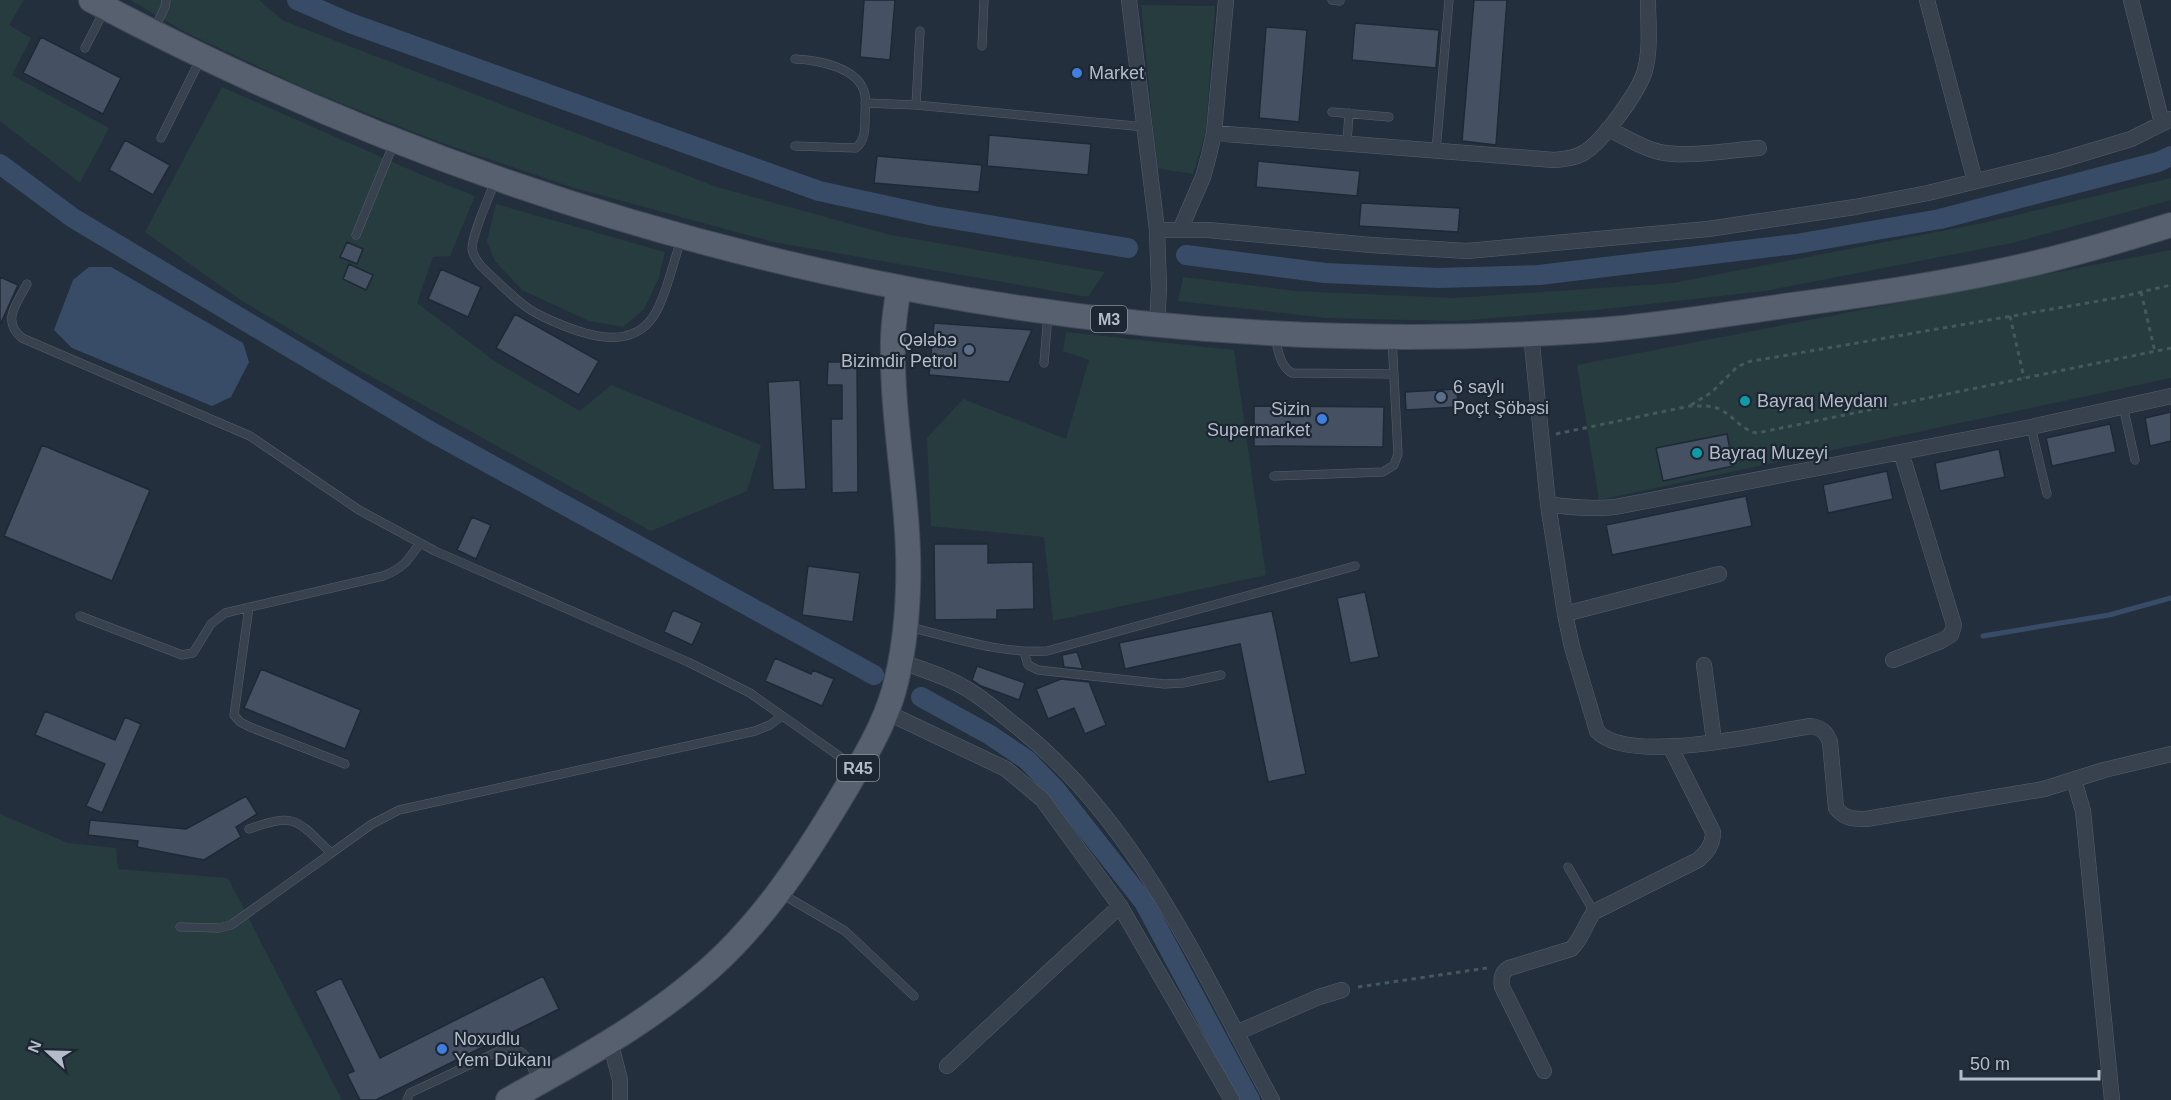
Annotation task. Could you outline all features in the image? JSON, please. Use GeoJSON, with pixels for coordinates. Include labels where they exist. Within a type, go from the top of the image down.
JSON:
{"type":"FeatureCollection","features":[{"type":"Feature","properties":{"kind":"main road","name":"M3"},"geometry":{"type":"LineString","coordinates":[[98,4],[283,95],[395,142],[496,179],[681,238],[899,287],[1048,312],[1157,324],[1392,337],[1602,330],[1694,320],[1868,295],[2036,263],[2171,225]]}},
{"type":"Feature","properties":{"kind":"main road","name":"R45"},"geometry":{"type":"LineString","coordinates":[[508,1100],[655,1013],[711,968],[757,920],[822,828],[858,769],[886,712],[901,662],[908,585],[893,343],[899,287]]}},
{"type":"Feature","properties":{"kind":"street"},"geometry":{"type":"LineString","coordinates":[[1129,0],[1157,230],[1159,288],[1157,324]]}},
{"type":"Feature","properties":{"kind":"street"},"geometry":{"type":"LineString","coordinates":[[1179,230],[1203,177],[1214,133],[1226,0]]}},
{"type":"Feature","properties":{"kind":"street"},"geometry":{"type":"LineString","coordinates":[[1214,133],[1554,160],[1568,159],[1585,152],[1602,137],[1642,81],[1646,68],[1648,0]]}},
{"type":"Feature","properties":{"kind":"street"},"geometry":{"type":"LineString","coordinates":[[1927,0],[1975,181]]}},
{"type":"Feature","properties":{"kind":"street"},"geometry":{"type":"LineString","coordinates":[[1157,230],[1246,233],[1416,249],[1467,250],[1708,230],[1855,207],[1975,181],[2058,161],[2120,142],[2167,121],[2131,0]]}},
{"type":"Feature","properties":{"kind":"street"},"geometry":{"type":"LineString","coordinates":[[1608,129],[1653,150],[1665,153],[1759,148]]}},
{"type":"Feature","properties":{"kind":"street"},"geometry":{"type":"LineString","coordinates":[[1531,334],[1548,504],[1565,614],[1572,647],[1597,731],[1604,739],[1615,743],[1671,748],[1811,726],[1820,727],[1830,742],[1836,808],[1842,815],[1851,819],[1866,819],[2044,789],[2104,770],[2171,754]]}},
{"type":"Feature","properties":{"kind":"street"},"geometry":{"type":"LineString","coordinates":[[1548,504],[1587,509],[1616,507],[2031,427],[2171,396]]}},
{"type":"Feature","properties":{"kind":"street"},"geometry":{"type":"LineString","coordinates":[[1893,660],[1941,641],[1951,635],[1954,625],[1901,452]]}},
{"type":"Feature","properties":{"kind":"street"},"geometry":{"type":"LineString","coordinates":[[1565,614],[1719,574]]}},
{"type":"Feature","properties":{"kind":"street"},"geometry":{"type":"LineString","coordinates":[[901,662],[952,681],[981,698],[1033,738],[1078,784],[1113,825],[1155,885],[1272,1100]]}},
{"type":"Feature","properties":{"kind":"street"},"geometry":{"type":"LineString","coordinates":[[1704,665],[1714,741]]}},
{"type":"Feature","properties":{"kind":"street"},"geometry":{"type":"LineString","coordinates":[[886,712],[1006,769],[1026,784],[1049,808],[1120,906],[1232,1100]]}},
{"type":"Feature","properties":{"kind":"street"},"geometry":{"type":"LineString","coordinates":[[1544,1071],[1502,987],[1501,979],[1509,968],[1571,949],[1578,943],[1594,912],[1698,860],[1707,851],[1713,841],[1713,832],[1671,748]]}},
{"type":"Feature","properties":{"kind":"street"},"geometry":{"type":"LineString","coordinates":[[2074,780],[2083,812],[2112,1100]]}},
{"type":"Feature","properties":{"kind":"street"},"geometry":{"type":"LineString","coordinates":[[947,1066],[1120,906]]}},
{"type":"Feature","properties":{"kind":"street"},"geometry":{"type":"LineString","coordinates":[[1236,1033],[1319,997],[1342,990]]}},
{"type":"Feature","properties":{"kind":"street"},"geometry":{"type":"LineString","coordinates":[[610,1041],[620,1080],[620,1100]]}},
{"type":"Feature","properties":{"kind":"lane"},"geometry":{"type":"LineString","coordinates":[[153,32],[165,8],[166,0]]}},
{"type":"Feature","properties":{"kind":"lane"},"geometry":{"type":"LineString","coordinates":[[981,46],[984,0]]}},
{"type":"Feature","properties":{"kind":"lane"},"geometry":{"type":"LineString","coordinates":[[1332,0],[1340,1]]}},
{"type":"Feature","properties":{"kind":"lane"},"geometry":{"type":"LineString","coordinates":[[1436,151],[1449,0]]}},
{"type":"Feature","properties":{"kind":"lane"},"geometry":{"type":"LineString","coordinates":[[85,48],[98,4]]}},
{"type":"Feature","properties":{"kind":"lane"},"geometry":{"type":"LineString","coordinates":[[915,105],[920,32]]}},
{"type":"Feature","properties":{"kind":"lane"},"geometry":{"type":"LineString","coordinates":[[161,138],[202,57]]}},
{"type":"Feature","properties":{"kind":"lane"},"geometry":{"type":"LineString","coordinates":[[795,59],[830,63],[850,74],[865,93],[865,132],[861,144],[856,148],[795,146]]}},
{"type":"Feature","properties":{"kind":"lane"},"geometry":{"type":"LineString","coordinates":[[865,103],[915,105],[1145,127]]}},
{"type":"Feature","properties":{"kind":"lane"},"geometry":{"type":"LineString","coordinates":[[1332,112],[1389,117]]}},
{"type":"Feature","properties":{"kind":"lane"},"geometry":{"type":"LineString","coordinates":[[1347,144],[1349,113]]}},
{"type":"Feature","properties":{"kind":"lane"},"geometry":{"type":"LineString","coordinates":[[356,235],[395,142]]}},
{"type":"Feature","properties":{"kind":"lane"},"geometry":{"type":"LineString","coordinates":[[496,179],[474,238],[472,249],[475,258],[481,266],[537,314],[574,330],[604,338],[623,337],[642,330],[654,316],[681,238]]}},
{"type":"Feature","properties":{"kind":"lane"},"geometry":{"type":"LineString","coordinates":[[27,284],[12,312],[11,324],[22,338],[250,436],[359,510],[419,543],[688,662],[750,693],[858,769]]}},
{"type":"Feature","properties":{"kind":"lane"},"geometry":{"type":"LineString","coordinates":[[1044,363],[1048,312]]}},
{"type":"Feature","properties":{"kind":"lane"},"geometry":{"type":"LineString","coordinates":[[1273,332],[1282,363],[1292,373],[1394,374]]}},
{"type":"Feature","properties":{"kind":"lane"},"geometry":{"type":"LineString","coordinates":[[1274,476],[1383,472],[1394,465],[1398,454],[1392,337]]}},
{"type":"Feature","properties":{"kind":"lane"},"geometry":{"type":"LineString","coordinates":[[2123,406],[2135,460]]}},
{"type":"Feature","properties":{"kind":"lane"},"geometry":{"type":"LineString","coordinates":[[2031,427],[2047,494]]}},
{"type":"Feature","properties":{"kind":"lane"},"geometry":{"type":"LineString","coordinates":[[80,616],[182,655],[193,653],[211,624],[225,613],[397,571],[409,560],[419,543]]}},
{"type":"Feature","properties":{"kind":"lane"},"geometry":{"type":"LineString","coordinates":[[906,626],[1004,650],[1047,651],[1355,566]]}},
{"type":"Feature","properties":{"kind":"lane"},"geometry":{"type":"LineString","coordinates":[[249,608],[234,715],[240,722],[250,727],[345,764]]}},
{"type":"Feature","properties":{"kind":"lane"},"geometry":{"type":"LineString","coordinates":[[1024,652],[1028,665],[1038,670],[1164,684],[1183,683],[1221,675]]}},
{"type":"Feature","properties":{"kind":"lane"},"geometry":{"type":"LineString","coordinates":[[180,927],[219,928],[231,925],[372,824],[399,810],[755,731],[770,725],[782,716]]}},
{"type":"Feature","properties":{"kind":"lane"},"geometry":{"type":"LineString","coordinates":[[249,830],[274,820],[292,820],[305,828],[331,853]]}},
{"type":"Feature","properties":{"kind":"lane"},"geometry":{"type":"LineString","coordinates":[[1568,867],[1594,912]]}},
{"type":"Feature","properties":{"kind":"lane"},"geometry":{"type":"LineString","coordinates":[[778,892],[845,931],[914,996]]}},
{"type":"Feature","properties":{"kind":"lane"},"geometry":{"type":"LineString","coordinates":[[407,1100],[410,1093],[503,1049],[516,1048],[524,1053],[539,1083]]}},
{"type":"Feature","properties":{"kind":"path"},"geometry":{"type":"LineString","coordinates":[[1690,406],[1712,392],[1736,368],[1747,362],[2171,285]]}},
{"type":"Feature","properties":{"kind":"path"},"geometry":{"type":"LineString","coordinates":[[2141,292],[2155,352]]}},
{"type":"Feature","properties":{"kind":"path"},"geometry":{"type":"LineString","coordinates":[[2010,316],[2024,378]]}},
{"type":"Feature","properties":{"kind":"path"},"geometry":{"type":"LineString","coordinates":[[1541,437],[1690,406],[1707,406],[1720,410],[1748,431],[1757,433],[2171,348]]}},
{"type":"Feature","properties":{"kind":"path"},"geometry":{"type":"LineString","coordinates":[[1342,990],[1478,968],[1495,968],[1504,972]]}},
{"type":"Feature","properties":{"kind":"green space"},"geometry":{"type":"Polygon","coordinates":[[[0,0],[24,0],[9,25],[31,38],[12,75],[109,128],[80,183],[0,121],[0,0]]]}},
{"type":"Feature","properties":{"kind":"green space"},"geometry":{"type":"Polygon","coordinates":[[[130,0],[259,0],[284,21],[717,187],[891,235],[1105,272],[1088,297],[773,242],[574,188],[439,142],[308,90],[185,32],[130,0]]]}},
{"type":"Feature","properties":{"kind":"green space"},"geometry":{"type":"Polygon","coordinates":[[[1141,5],[1215,6],[1206,131],[1193,174],[1157,168],[1141,5]]]}},
{"type":"Feature","properties":{"kind":"green space"},"geometry":{"type":"Polygon","coordinates":[[[222,87],[475,196],[450,256],[433,257],[417,303],[496,362],[580,411],[611,385],[761,445],[747,491],[651,531],[347,363],[239,299],[145,232],[222,87]]]}},
{"type":"Feature","properties":{"kind":"green space"},"geometry":{"type":"Polygon","coordinates":[[[2171,178],[2171,200],[2012,243],[1765,291],[1596,310],[1455,321],[1326,318],[1178,301],[1183,277],[1296,291],[1454,298],[1673,283],[1983,223],[2171,178]]]}},
{"type":"Feature","properties":{"kind":"green space"},"geometry":{"type":"Polygon","coordinates":[[[496,204],[665,252],[658,280],[644,309],[623,327],[589,321],[522,290],[495,261],[487,241],[496,204]]]}},
{"type":"Feature","properties":{"kind":"green space"},"geometry":{"type":"Polygon","coordinates":[[[2171,250],[2171,378],[1599,500],[1577,365],[2171,250]]]}},
{"type":"Feature","properties":{"kind":"green space"},"geometry":{"type":"Polygon","coordinates":[[[1066,332],[1234,350],[1266,575],[1053,621],[1044,537],[931,526],[927,438],[963,399],[1066,439],[1089,360],[1063,351],[1066,332]]]}},
{"type":"Feature","properties":{"kind":"green space"},"geometry":{"type":"Polygon","coordinates":[[[0,814],[68,843],[116,848],[118,869],[228,878],[342,1100],[0,1100],[0,814]]]}},
{"type":"Feature","properties":{"kind":"water"},"geometry":{"type":"Polygon","coordinates":[[[89,267],[111,267],[243,343],[249,362],[231,397],[212,406],[72,348],[54,330],[73,280],[89,267]]]}},
{"type":"Feature","properties":{"kind":"building"},"geometry":{"type":"Polygon","coordinates":[[[864,0],[895,0],[890,60],[860,57],[864,0]]]}},
{"type":"Feature","properties":{"kind":"building"},"geometry":{"type":"Polygon","coordinates":[[[1474,0],[1507,0],[1496,145],[1462,141],[1474,0]]]}},
{"type":"Feature","properties":{"kind":"building"},"geometry":{"type":"Polygon","coordinates":[[[1355,23],[1439,30],[1436,68],[1352,60],[1355,23]]]}},
{"type":"Feature","properties":{"kind":"building"},"geometry":{"type":"Polygon","coordinates":[[[1266,27],[1307,30],[1299,122],[1259,118],[1266,27]]]}},
{"type":"Feature","properties":{"kind":"building"},"geometry":{"type":"Polygon","coordinates":[[[41,37],[121,78],[103,114],[23,73],[41,37]]]}},
{"type":"Feature","properties":{"kind":"building"},"geometry":{"type":"Polygon","coordinates":[[[989,135],[1091,144],[1088,175],[987,166],[989,135]]]}},
{"type":"Feature","properties":{"kind":"building"},"geometry":{"type":"Polygon","coordinates":[[[125,140],[170,165],[153,195],[109,170],[125,140]]]}},
{"type":"Feature","properties":{"kind":"building"},"geometry":{"type":"Polygon","coordinates":[[[877,156],[982,165],[979,192],[874,183],[877,156]]]}},
{"type":"Feature","properties":{"kind":"building"},"geometry":{"type":"Polygon","coordinates":[[[1258,161],[1360,171],[1357,196],[1256,187],[1258,161]]]}},
{"type":"Feature","properties":{"kind":"building"},"geometry":{"type":"Polygon","coordinates":[[[1361,203],[1460,208],[1458,232],[1359,226],[1361,203]]]}},
{"type":"Feature","properties":{"kind":"building"},"geometry":{"type":"Polygon","coordinates":[[[347,242],[363,249],[357,264],[340,257],[347,242]]]}},
{"type":"Feature","properties":{"kind":"building"},"geometry":{"type":"Polygon","coordinates":[[[349,264],[373,275],[366,290],[343,279],[349,264]]]}},
{"type":"Feature","properties":{"kind":"building"},"geometry":{"type":"Polygon","coordinates":[[[441,269],[481,287],[468,317],[428,299],[441,269]]]}},
{"type":"Feature","properties":{"kind":"building"},"geometry":{"type":"Polygon","coordinates":[[[0,277],[18,285],[0,325],[0,277]]]}},
{"type":"Feature","properties":{"kind":"building"},"geometry":{"type":"Polygon","coordinates":[[[515,314],[599,361],[579,395],[496,348],[515,314]]]}},
{"type":"Feature","properties":{"kind":"building"},"geometry":{"type":"Polygon","coordinates":[[[934,323],[1032,330],[1009,382],[929,375],[934,323]]]}},
{"type":"Feature","properties":{"kind":"building"},"geometry":{"type":"Polygon","coordinates":[[[828,362],[857,362],[858,492],[832,493],[831,419],[842,419],[842,385],[827,385],[828,362]]]}},
{"type":"Feature","properties":{"kind":"building"},"geometry":{"type":"Polygon","coordinates":[[[800,380],[806,489],[773,490],[768,382],[800,380]]]}},
{"type":"Feature","properties":{"kind":"building"},"geometry":{"type":"Polygon","coordinates":[[[1457,389],[1458,407],[1406,410],[1405,392],[1457,389]]]}},
{"type":"Feature","properties":{"kind":"building"},"geometry":{"type":"Polygon","coordinates":[[[1254,406],[1384,407],[1383,447],[1254,446],[1254,406]]]}},
{"type":"Feature","properties":{"kind":"building"},"geometry":{"type":"Polygon","coordinates":[[[2171,412],[2171,441],[2150,446],[2145,418],[2171,412]]]}},
{"type":"Feature","properties":{"kind":"building"},"geometry":{"type":"Polygon","coordinates":[[[2110,424],[2116,452],[2052,466],[2046,438],[2110,424]]]}},
{"type":"Feature","properties":{"kind":"building"},"geometry":{"type":"Polygon","coordinates":[[[1727,434],[1733,466],[1663,481],[1656,448],[1727,434]]]}},
{"type":"Feature","properties":{"kind":"building"},"geometry":{"type":"Polygon","coordinates":[[[42,445],[150,490],[112,581],[4,536],[42,445]]]}},
{"type":"Feature","properties":{"kind":"building"},"geometry":{"type":"Polygon","coordinates":[[[1999,449],[2005,477],[1940,491],[1935,463],[1999,449]]]}},
{"type":"Feature","properties":{"kind":"building"},"geometry":{"type":"Polygon","coordinates":[[[1887,471],[1893,499],[1828,513],[1823,485],[1887,471]]]}},
{"type":"Feature","properties":{"kind":"building"},"geometry":{"type":"Polygon","coordinates":[[[1746,496],[1752,526],[1612,555],[1606,525],[1746,496]]]}},
{"type":"Feature","properties":{"kind":"building"},"geometry":{"type":"Polygon","coordinates":[[[472,517],[491,525],[476,559],[457,550],[472,517]]]}},
{"type":"Feature","properties":{"kind":"building"},"geometry":{"type":"Polygon","coordinates":[[[934,544],[988,544],[988,563],[1033,562],[1034,609],[997,610],[997,619],[935,620],[934,544]]]}},
{"type":"Feature","properties":{"kind":"building"},"geometry":{"type":"Polygon","coordinates":[[[808,566],[860,573],[853,622],[802,615],[808,566]]]}},
{"type":"Feature","properties":{"kind":"building"},"geometry":{"type":"Polygon","coordinates":[[[1365,592],[1379,657],[1350,663],[1337,598],[1365,592]]]}},
{"type":"Feature","properties":{"kind":"building"},"geometry":{"type":"Polygon","coordinates":[[[673,610],[702,623],[692,645],[664,632],[673,610]]]}},
{"type":"Feature","properties":{"kind":"building"},"geometry":{"type":"Polygon","coordinates":[[[1272,611],[1306,774],[1268,782],[1240,644],[1125,669],[1119,643],[1272,611]]]}},
{"type":"Feature","properties":{"kind":"building"},"geometry":{"type":"Polygon","coordinates":[[[1077,652],[1083,669],[1064,667],[1062,655],[1077,652]]]}},
{"type":"Feature","properties":{"kind":"building"},"geometry":{"type":"Polygon","coordinates":[[[775,658],[811,674],[813,670],[834,679],[822,706],[765,681],[775,658]]]}},
{"type":"Feature","properties":{"kind":"building"},"geometry":{"type":"Polygon","coordinates":[[[977,666],[1025,683],[1019,700],[981,686],[972,680],[977,666]]]}},
{"type":"Feature","properties":{"kind":"building"},"geometry":{"type":"Polygon","coordinates":[[[261,669],[361,710],[345,749],[244,708],[261,669]]]}},
{"type":"Feature","properties":{"kind":"building"},"geometry":{"type":"Polygon","coordinates":[[[1061,679],[1089,682],[1106,725],[1085,734],[1074,708],[1048,719],[1036,689],[1061,679]]]}},
{"type":"Feature","properties":{"kind":"building"},"geometry":{"type":"Polygon","coordinates":[[[45,711],[115,740],[125,717],[141,724],[102,813],[86,806],[105,764],[35,735],[45,711]]]}},
{"type":"Feature","properties":{"kind":"building"},"geometry":{"type":"Polygon","coordinates":[[[246,796],[257,814],[236,827],[241,837],[204,860],[137,847],[138,841],[88,835],[90,820],[186,829],[246,796]]]}},
{"type":"Feature","properties":{"kind":"building"},"geometry":{"type":"Polygon","coordinates":[[[543,976],[559,1009],[376,1100],[360,1100],[347,1074],[354,1071],[315,991],[341,978],[380,1058],[543,976]]]}},
{"type":"Feature","properties":{"kind":"waterway"},"geometry":{"type":"LineString","coordinates":[[297,0],[350,23],[819,191],[934,216],[1128,248]]}},
{"type":"Feature","properties":{"kind":"waterway"},"geometry":{"type":"LineString","coordinates":[[1186,255],[1325,273],[1438,278],[1539,275],[1796,244],[1940,219],[2158,162],[2171,156]]}},
{"type":"Feature","properties":{"kind":"waterway"},"geometry":{"type":"LineString","coordinates":[[0,164],[73,218],[428,430],[874,675]]}},
{"type":"Feature","properties":{"kind":"waterway"},"geometry":{"type":"LineString","coordinates":[[1983,636],[2109,615],[2171,598]]}},
{"type":"Feature","properties":{"kind":"waterway"},"geometry":{"type":"LineString","coordinates":[[921,697],[990,735],[1027,760],[1056,790],[1144,902],[1250,1100]]}},
{"type":"Feature","properties":{"kind":"place","name":"Market"},"geometry":{"type":"Point","coordinates":[1077,73]}},
{"type":"Feature","properties":{"kind":"place","name":"Qələbə Bizimdir Petrol"},"geometry":{"type":"Point","coordinates":[969,350]}},
{"type":"Feature","properties":{"kind":"place","name":"6 saylı Poçt Şöbəsi"},"geometry":{"type":"Point","coordinates":[1441,397]}},
{"type":"Feature","properties":{"kind":"place","name":"Bayraq Meydanı"},"geometry":{"type":"Point","coordinates":[1745,401]}},
{"type":"Feature","properties":{"kind":"place","name":"Sizin Supermarket"},"geometry":{"type":"Point","coordinates":[1322,419]}},
{"type":"Feature","properties":{"kind":"place","name":"Bayraq Muzeyi"},"geometry":{"type":"Point","coordinates":[1697,453]}},
{"type":"Feature","properties":{"kind":"place","name":"Noxudlu Yem Dükanı"},"geometry":{"type":"Point","coordinates":[442,1049]}}]}
